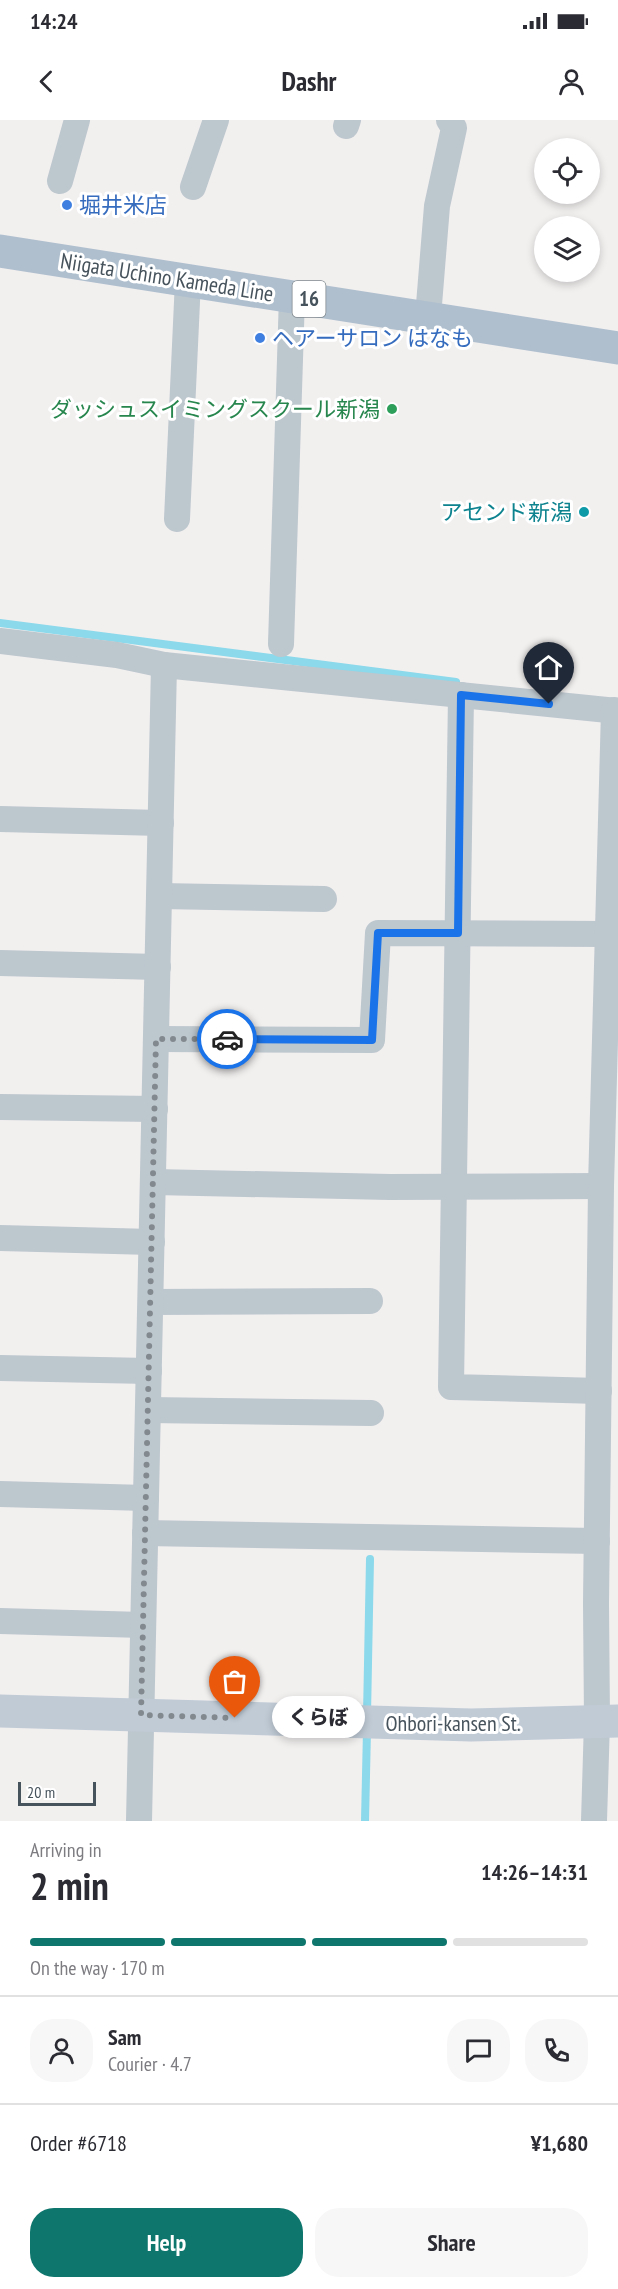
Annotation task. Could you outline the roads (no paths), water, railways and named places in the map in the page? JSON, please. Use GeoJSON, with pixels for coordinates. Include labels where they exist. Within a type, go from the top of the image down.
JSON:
{"type":"FeatureCollection","features":[{"type":"Feature","properties":{"kind":"main road","name":"Niigata Uchino Kameda Line"},"geometry":{"type":"LineString","coordinates":[[0,251],[618,348]]}},
{"type":"Feature","properties":{"kind":"street"},"geometry":{"type":"LineString","coordinates":[[60,182],[77,120]]}},
{"type":"Feature","properties":{"kind":"street"},"geometry":{"type":"LineString","coordinates":[[193,187],[216,120]]}},
{"type":"Feature","properties":{"kind":"street"},"geometry":{"type":"LineString","coordinates":[[428,317],[437,206],[454,128],[449,120]]}},
{"type":"Feature","properties":{"kind":"street"},"geometry":{"type":"LineString","coordinates":[[177,519],[188,280]]}},
{"type":"Feature","properties":{"kind":"street"},"geometry":{"type":"LineString","coordinates":[[281,644],[292,296]]}},
{"type":"Feature","properties":{"kind":"street"},"geometry":{"type":"LineString","coordinates":[[0,641],[117,655],[164,665],[616,711],[613,905],[608,934],[612,1016],[610,1125],[601,1186],[609,1234],[609,1343],[599,1391],[608,1470],[597,1540],[607,1604],[607,1721],[594,1821]]}},
{"type":"Feature","properties":{"kind":"street"},"geometry":{"type":"LineString","coordinates":[[139,1821],[164,665]]}},
{"type":"Feature","properties":{"kind":"street"},"geometry":{"type":"LineString","coordinates":[[461,695],[451,1387],[599,1391]]}},
{"type":"Feature","properties":{"kind":"street"},"geometry":{"type":"LineString","coordinates":[[0,819],[161,823]]}},
{"type":"Feature","properties":{"kind":"street"},"geometry":{"type":"LineString","coordinates":[[159,896],[324,899]]}},
{"type":"Feature","properties":{"kind":"street"},"geometry":{"type":"LineString","coordinates":[[156,1039],[372,1040],[378,933],[608,934]]}},
{"type":"Feature","properties":{"kind":"street"},"geometry":{"type":"LineString","coordinates":[[0,963],[158,967]]}},
{"type":"Feature","properties":{"kind":"street"},"geometry":{"type":"LineString","coordinates":[[0,1107],[155,1109]]}},
{"type":"Feature","properties":{"kind":"street"},"geometry":{"type":"LineString","coordinates":[[153,1182],[455,1187],[601,1186]]}},
{"type":"Feature","properties":{"kind":"street"},"geometry":{"type":"LineString","coordinates":[[0,1238],[152,1242]]}},
{"type":"Feature","properties":{"kind":"street"},"geometry":{"type":"LineString","coordinates":[[151,1302],[370,1301]]}},
{"type":"Feature","properties":{"kind":"street"},"geometry":{"type":"LineString","coordinates":[[0,1368],[149,1371]]}},
{"type":"Feature","properties":{"kind":"street"},"geometry":{"type":"LineString","coordinates":[[148,1410],[371,1413]]}},
{"type":"Feature","properties":{"kind":"street"},"geometry":{"type":"LineString","coordinates":[[0,1494],[146,1498]]}},
{"type":"Feature","properties":{"kind":"street"},"geometry":{"type":"LineString","coordinates":[[145,1533],[597,1540]]}},
{"type":"Feature","properties":{"kind":"street"},"geometry":{"type":"LineString","coordinates":[[0,1621],[143,1625]]}},
{"type":"Feature","properties":{"kind":"street","name":"Ohbori-kansen St."},"geometry":{"type":"LineString","coordinates":[[0,1711],[471,1725],[607,1721]]}},
{"type":"Feature","properties":{"kind":"waterway"},"geometry":{"type":"LineString","coordinates":[[0,623],[456,682]]}},
{"type":"Feature","properties":{"kind":"waterway"},"geometry":{"type":"LineString","coordinates":[[367,1715],[370,1559]]}},
{"type":"Feature","properties":{"kind":"waterway"},"geometry":{"type":"LineString","coordinates":[[365,1821],[367,1730]]}},
{"type":"Feature","properties":{"kind":"place","name":"堀井米店"},"geometry":{"type":"Point","coordinates":[67,205]}},
{"type":"Feature","properties":{"kind":"place","name":"ヘアーサロン はなも"},"geometry":{"type":"Point","coordinates":[260,338]}},
{"type":"Feature","properties":{"kind":"place","name":"ダッシュスイミングスクール新潟"},"geometry":{"type":"Point","coordinates":[392,409]}},
{"type":"Feature","properties":{"kind":"place","name":"アセンド新潟"},"geometry":{"type":"Point","coordinates":[584,512]}},
{"type":"Feature","properties":{"kind":"place","name":"くらぼ"},"geometry":{"type":"Point","coordinates":[235,1718]}}]}
